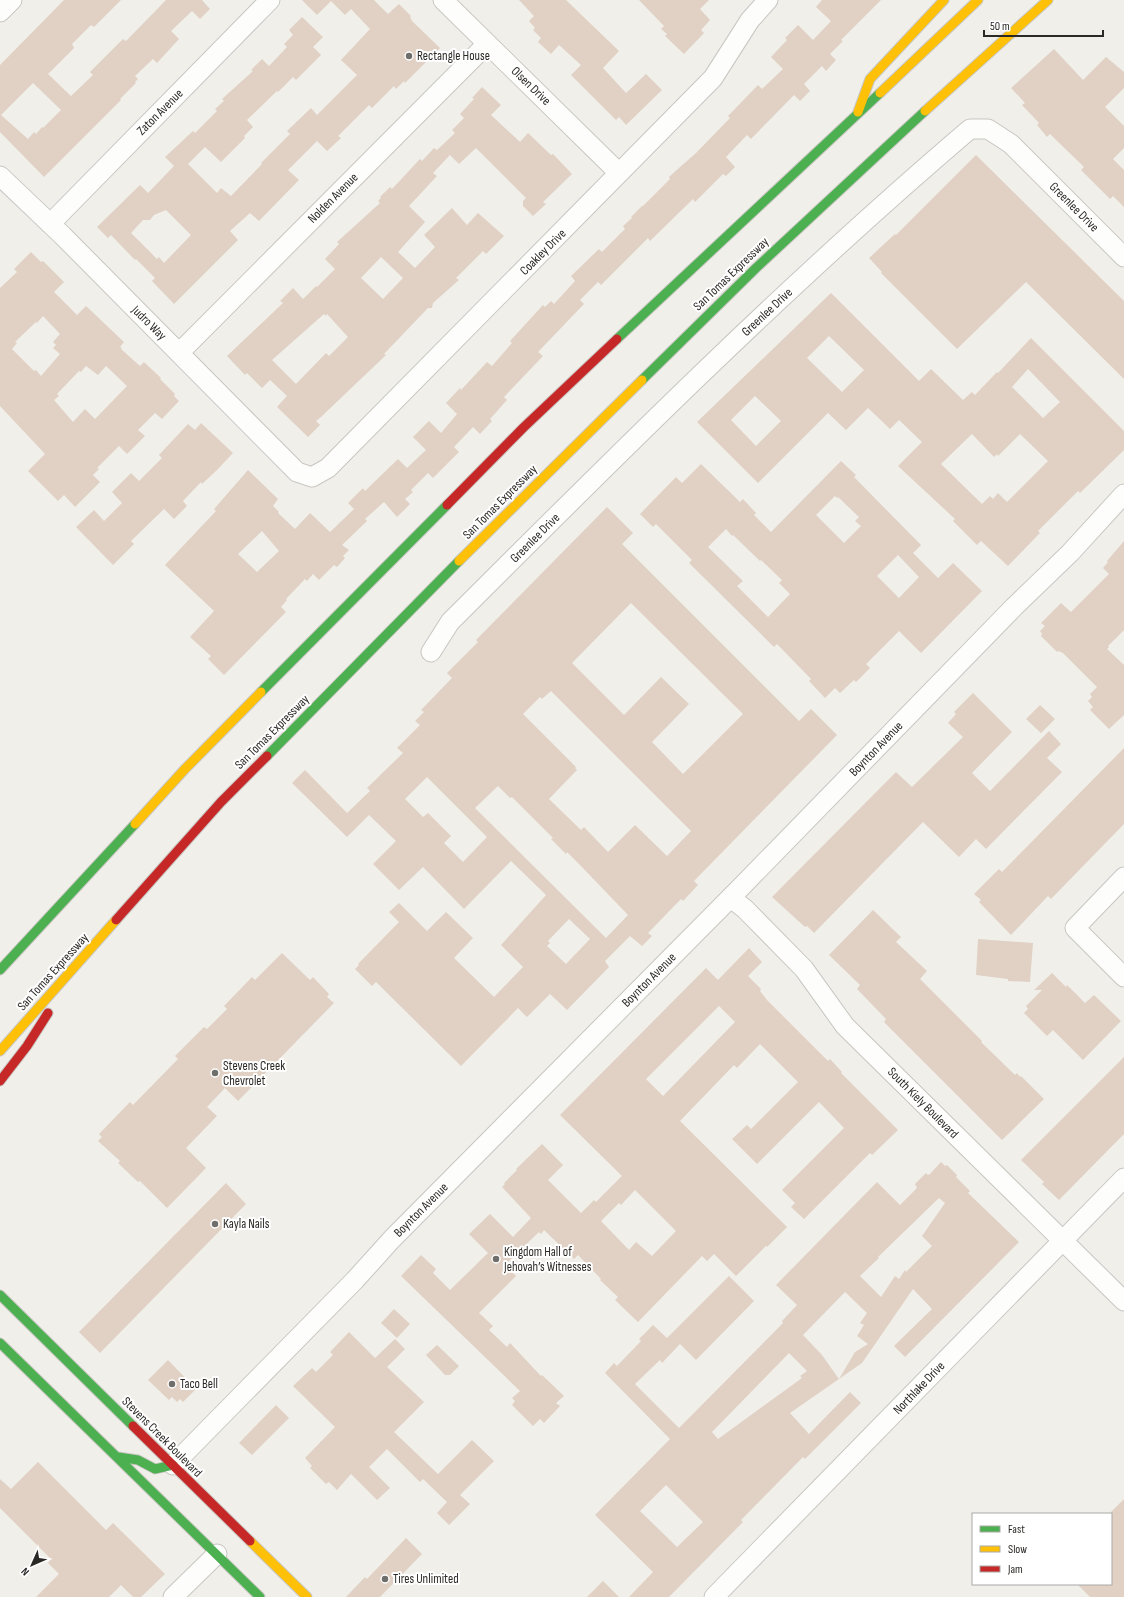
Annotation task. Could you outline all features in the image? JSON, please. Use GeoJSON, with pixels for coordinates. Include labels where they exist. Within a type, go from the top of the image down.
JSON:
{"type":"FeatureCollection","features":[{"type":"Feature","properties":{"kind":"main road"},"geometry":{"type":"LineString","coordinates":[[858,113],[870,79],[944,0]]}},
{"type":"Feature","properties":{"kind":"main road"},"geometry":{"type":"LineString","coordinates":[[1,969],[184,770],[524,428],[978,0]]}},
{"type":"Feature","properties":{"kind":"main road","name":"San Tomas Expressway"},"geometry":{"type":"LineString","coordinates":[[0,1051],[221,802],[558,462],[756,268],[877,154],[1048,0]]}},
{"type":"Feature","properties":{"kind":"main road"},"geometry":{"type":"LineString","coordinates":[[0,1081],[27,1046],[50,1010],[65,979]]}},
{"type":"Feature","properties":{"kind":"main road","name":"Stevens Creek Boulevard"},"geometry":{"type":"LineString","coordinates":[[0,1295],[307,1597]]}},
{"type":"Feature","properties":{"kind":"main road"},"geometry":{"type":"LineString","coordinates":[[0,1343],[117,1457],[221,1554],[260,1597]]}},
{"type":"Feature","properties":{"kind":"main road"},"geometry":{"type":"LineString","coordinates":[[117,1457],[138,1460],[154,1469],[173,1465]]}},
{"type":"Feature","properties":{"kind":"main road"},"geometry":{"type":"LineString","coordinates":[[262,1568],[278,1569]]}},
{"type":"Feature","properties":{"kind":"street"},"geometry":{"type":"LineString","coordinates":[[0,12],[12,0]]}},
{"type":"Feature","properties":{"kind":"street","name":"Zaton Avenue"},"geometry":{"type":"LineString","coordinates":[[50,224],[270,0]]}},
{"type":"Feature","properties":{"kind":"street","name":"Olsen Drive"},"geometry":{"type":"LineString","coordinates":[[443,0],[619,173]]}},
{"type":"Feature","properties":{"kind":"street","name":"Coakley Drive"},"geometry":{"type":"LineString","coordinates":[[297,472],[312,477],[328,468],[713,78],[759,3]]}},
{"type":"Feature","properties":{"kind":"street","name":"Nolden Avenue"},"geometry":{"type":"LineString","coordinates":[[179,353],[487,44]]}},
{"type":"Feature","properties":{"kind":"street","name":"Greenlee Drive"},"geometry":{"type":"LineString","coordinates":[[431,652],[450,622],[667,407],[819,263],[970,128],[988,128],[1011,144],[1124,257]]}},
{"type":"Feature","properties":{"kind":"street","name":"Judro Way"},"geometry":{"type":"LineString","coordinates":[[0,176],[50,224],[297,472]]}},
{"type":"Feature","properties":{"kind":"street","name":"Boynton Avenue"},"geometry":{"type":"LineString","coordinates":[[173,1465],[374,1260],[392,1239],[731,898],[1014,607],[1070,553],[1124,494]]}},
{"type":"Feature","properties":{"kind":"street"},"geometry":{"type":"LineString","coordinates":[[1124,877],[1075,928],[1124,977]]}},
{"type":"Feature","properties":{"kind":"street","name":"South Kiely Boulevard"},"geometry":{"type":"LineString","coordinates":[[731,898],[745,909],[804,969],[845,1026],[1124,1301]]}},
{"type":"Feature","properties":{"kind":"street","name":"Northlake Drive"},"geometry":{"type":"LineString","coordinates":[[714,1597],[1124,1178]]}},
{"type":"Feature","properties":{"kind":"street"},"geometry":{"type":"LineString","coordinates":[[173,1597],[221,1554]]}},
{"type":"Feature","properties":{"kind":"building"},"geometry":{"type":"Polygon","coordinates":[[[64,0],[121,0],[94,27],[91,25],[72,44],[74,48],[48,74],[71,96],[93,75],[90,72],[123,39],[126,41],[166,0],[202,0],[210,9],[200,19],[192,11],[171,31],[179,39],[157,63],[153,59],[135,76],[138,79],[135,82],[136,83],[120,99],[121,100],[44,177],[0,132],[0,65],[64,0]],[[33,83],[1,115],[28,139],[34,132],[36,134],[42,127],[43,128],[61,110],[33,83]]]}},
{"type":"Feature","properties":{"kind":"building"},"geometry":{"type":"Polygon","coordinates":[[[302,0],[374,0],[388,14],[399,4],[411,16],[412,21],[440,48],[405,83],[404,81],[396,89],[394,86],[372,108],[369,105],[338,136],[341,138],[327,151],[317,141],[288,170],[299,180],[259,221],[250,213],[230,231],[238,240],[174,304],[152,281],[155,278],[136,259],[135,260],[111,235],[108,238],[97,227],[140,185],[148,193],[174,166],[165,157],[193,131],[195,133],[217,111],[215,109],[224,101],[222,99],[253,71],[251,70],[262,59],[269,66],[287,47],[284,44],[293,35],[289,30],[302,17],[323,37],[313,47],[321,55],[296,80],[293,77],[247,120],[253,127],[244,136],[245,138],[221,162],[205,147],[188,164],[217,193],[221,188],[231,196],[290,134],[287,131],[311,108],[317,115],[357,75],[341,60],[370,29],[351,9],[345,15],[331,1],[317,15],[302,0]],[[166,210],[154,215],[150,220],[143,220],[131,233],[157,259],[159,257],[164,263],[191,235],[166,210]]]}},
{"type":"Feature","properties":{"kind":"building"},"geometry":{"type":"Polygon","coordinates":[[[519,0],[566,0],[619,51],[603,68],[626,93],[646,74],[662,90],[626,125],[619,117],[616,120],[571,75],[581,65],[559,45],[551,54],[538,42],[541,38],[533,30],[535,28],[529,21],[534,16],[519,0]]]}},
{"type":"Feature","properties":{"kind":"building"},"geometry":{"type":"Polygon","coordinates":[[[639,0],[709,0],[700,9],[710,20],[701,30],[704,33],[684,54],[665,36],[667,34],[661,29],[664,26],[639,0]]]}},
{"type":"Feature","properties":{"kind":"building"},"geometry":{"type":"Polygon","coordinates":[[[822,0],[881,0],[841,40],[843,41],[830,54],[836,60],[826,71],[822,66],[804,84],[810,91],[800,101],[794,95],[751,139],[747,135],[726,157],[735,167],[726,176],[723,174],[695,202],[693,199],[650,241],[648,238],[601,285],[598,282],[580,300],[584,304],[538,352],[543,356],[504,397],[507,400],[490,419],[492,421],[480,434],[473,427],[454,447],[459,452],[433,478],[428,473],[411,490],[413,492],[405,499],[410,504],[397,517],[384,502],[365,519],[367,521],[342,545],[349,550],[343,556],[345,558],[337,567],[334,565],[319,580],[313,574],[307,581],[305,579],[286,599],[287,600],[281,607],[286,612],[224,675],[208,659],[211,656],[190,637],[214,611],[165,565],[216,511],[214,509],[248,470],[278,499],[273,506],[279,512],[278,513],[295,529],[310,513],[330,532],[354,509],[348,503],[363,488],[365,491],[398,459],[407,468],[426,450],[413,437],[429,421],[441,433],[457,414],[446,403],[460,388],[461,390],[487,362],[492,366],[512,343],[510,341],[543,305],[545,307],[551,301],[554,304],[575,281],[571,276],[599,249],[602,252],[625,229],[623,226],[632,218],[631,217],[670,179],[669,177],[695,154],[730,118],[728,116],[758,85],[762,89],[783,69],[771,57],[787,40],[785,38],[798,25],[813,40],[831,21],[816,7],[822,0]],[[262,531],[238,554],[257,572],[279,551],[262,531]]]}},
{"type":"Feature","properties":{"kind":"building"},"geometry":{"type":"Polygon","coordinates":[[[1054,49],[1083,80],[1106,57],[1124,72],[1124,88],[1105,107],[1124,126],[1124,148],[1113,159],[1124,170],[1124,207],[1113,196],[1110,199],[1081,170],[1084,167],[1050,134],[1047,137],[1037,125],[1039,123],[1022,105],[1025,103],[1011,88],[1054,49]]]}},
{"type":"Feature","properties":{"kind":"building"},"geometry":{"type":"Polygon","coordinates":[[[482,87],[501,105],[491,115],[520,142],[528,133],[551,155],[553,154],[572,174],[543,202],[546,204],[533,216],[523,206],[523,201],[526,198],[476,148],[459,164],[450,155],[433,173],[437,176],[409,206],[425,222],[398,252],[415,268],[435,247],[424,235],[452,208],[467,225],[478,213],[504,236],[486,254],[483,251],[456,278],[459,280],[433,303],[432,308],[428,308],[384,354],[386,355],[316,421],[320,425],[308,437],[277,407],[287,396],[270,380],[262,388],[247,373],[245,375],[227,356],[283,303],[280,301],[293,288],[303,299],[335,269],[325,259],[339,244],[337,242],[380,203],[378,201],[381,198],[380,197],[390,187],[392,189],[420,159],[422,161],[434,148],[437,150],[455,133],[452,130],[464,118],[460,114],[474,99],[472,98],[482,87]],[[381,257],[361,278],[383,299],[403,278],[381,257]],[[324,314],[272,360],[296,384],[326,353],[329,356],[348,337],[327,314],[326,316],[324,314]]]}},
{"type":"Feature","properties":{"kind":"building"},"geometry":{"type":"Polygon","coordinates":[[[976,155],[1124,301],[1124,379],[1026,282],[957,349],[881,273],[882,272],[869,258],[895,234],[896,235],[976,155]]]}},
{"type":"Feature","properties":{"kind":"building"},"geometry":{"type":"Polygon","coordinates":[[[31,252],[41,262],[43,261],[64,282],[54,292],[77,315],[86,306],[124,342],[120,347],[122,348],[121,349],[140,366],[144,362],[161,378],[160,379],[175,394],[174,396],[179,401],[162,419],[155,413],[138,430],[145,436],[127,454],[119,446],[97,468],[99,469],[93,475],[100,482],[75,507],[64,495],[58,501],[28,471],[45,454],[0,406],[0,288],[17,272],[14,269],[31,252]],[[43,316],[15,342],[17,343],[12,349],[41,376],[60,354],[53,348],[56,345],[53,342],[60,334],[43,316]],[[86,366],[81,372],[79,371],[57,394],[59,396],[54,400],[73,422],[85,409],[95,419],[127,386],[106,366],[98,375],[86,366]]]}},
{"type":"Feature","properties":{"kind":"building"},"geometry":{"type":"Polygon","coordinates":[[[831,293],[919,381],[931,369],[963,400],[972,392],[975,395],[1031,338],[1124,431],[1124,450],[1080,493],[1078,491],[1038,531],[1040,533],[1008,566],[981,541],[977,545],[953,521],[955,519],[898,466],[922,442],[899,420],[890,429],[868,408],[846,430],[828,413],[758,483],[697,422],[831,293]],[[829,336],[807,358],[842,392],[864,370],[829,336]],[[1028,369],[1012,387],[1043,418],[1060,402],[1028,369]],[[755,396],[731,420],[756,446],[781,421],[755,396]],[[972,434],[941,464],[982,504],[990,496],[993,499],[998,493],[1007,502],[1048,461],[1020,434],[998,456],[997,454],[994,457],[972,434]]]}},
{"type":"Feature","properties":{"kind":"building"},"geometry":{"type":"Polygon","coordinates":[[[201,423],[233,453],[202,484],[201,482],[183,501],[187,506],[174,519],[164,509],[131,541],[134,544],[113,565],[76,527],[94,510],[104,521],[122,503],[112,492],[131,473],[139,481],[162,458],[159,455],[188,424],[195,430],[201,423]]]}},
{"type":"Feature","properties":{"kind":"building"},"geometry":{"type":"Polygon","coordinates":[[[841,461],[856,475],[854,477],[921,545],[913,553],[938,578],[953,563],[982,591],[921,653],[899,631],[866,664],[870,668],[856,682],[854,680],[840,693],[835,688],[825,698],[809,681],[811,679],[777,644],[774,647],[689,563],[692,560],[656,524],[653,527],[640,514],[676,477],[682,483],[701,464],[740,502],[743,499],[756,513],[754,515],[771,532],[841,461]],[[835,496],[816,515],[844,543],[861,526],[855,521],[859,517],[838,497],[837,498],[835,496]],[[726,529],[708,547],[743,581],[737,586],[768,617],[790,594],[779,583],[782,580],[726,529]],[[898,555],[877,576],[899,598],[919,577],[898,555]]]}},
{"type":"Feature","properties":{"kind":"building"},"geometry":{"type":"Polygon","coordinates":[[[607,507],[633,533],[622,544],[799,721],[811,709],[837,735],[694,881],[698,885],[683,901],[681,899],[648,933],[652,936],[642,946],[630,936],[605,961],[609,967],[567,1010],[550,994],[527,1017],[518,1008],[461,1066],[376,982],[372,986],[355,969],[359,965],[358,964],[399,922],[389,912],[399,903],[427,931],[446,912],[473,938],[454,958],[494,997],[523,967],[501,945],[546,895],[511,861],[464,909],[423,867],[399,890],[373,864],[396,841],[369,815],[347,837],[292,783],[305,770],[347,813],[370,791],[367,788],[403,753],[397,748],[420,725],[415,721],[424,712],[421,710],[452,678],[447,673],[478,642],[476,640],[607,507]],[[631,603],[572,663],[624,715],[661,677],[689,704],[652,742],[683,774],[743,714],[631,603]],[[551,691],[542,699],[540,697],[523,714],[576,767],[575,768],[577,770],[549,799],[581,830],[584,827],[608,852],[635,825],[667,856],[691,831],[551,691]],[[427,777],[405,799],[423,817],[428,813],[451,836],[444,843],[463,862],[487,837],[427,777]],[[498,786],[475,808],[606,938],[628,915],[567,852],[566,854],[551,839],[553,838],[512,797],[510,798],[498,786]],[[569,919],[548,941],[550,943],[547,946],[566,964],[590,939],[569,919]]]}},
{"type":"Feature","properties":{"kind":"building"},"geometry":{"type":"Polygon","coordinates":[[[1124,541],[1124,630],[1108,646],[1109,647],[1107,649],[1124,665],[1124,715],[1109,729],[1090,710],[1093,707],[1088,701],[1092,697],[1090,694],[1097,687],[1063,653],[1057,652],[1041,636],[1042,634],[1040,631],[1045,626],[1041,623],[1061,603],[1071,612],[1109,574],[1103,568],[1124,541]]]}},
{"type":"Feature","properties":{"kind":"building"},"geometry":{"type":"Polygon","coordinates":[[[973,693],[1012,732],[972,773],[990,791],[1049,731],[1061,744],[1047,758],[1062,772],[986,849],[976,839],[959,857],[923,822],[814,933],[807,926],[805,927],[772,897],[896,772],[912,787],[963,737],[948,723],[956,714],[954,712],[973,693]]]}},
{"type":"Feature","properties":{"kind":"building"},"geometry":{"type":"Polygon","coordinates":[[[1040,705],[1055,719],[1041,733],[1026,719],[1040,705]]]}},
{"type":"Feature","properties":{"kind":"building"},"geometry":{"type":"Polygon","coordinates":[[[1124,748],[1124,824],[1051,899],[1048,896],[1011,935],[979,902],[981,900],[974,894],[999,869],[1002,872],[1124,748]]]}},
{"type":"Feature","properties":{"kind":"building"},"geometry":{"type":"Polygon","coordinates":[[[873,910],[901,937],[896,942],[927,971],[920,979],[1015,1075],[1017,1073],[1020,1077],[1021,1076],[1044,1099],[1002,1140],[884,1022],[886,1019],[857,989],[860,985],[829,955],[873,910]]]}},
{"type":"Feature","properties":{"kind":"building"},"geometry":{"type":"Polygon","coordinates":[[[978,939],[1033,943],[1030,982],[1008,981],[1008,979],[976,975],[978,939]]]}},
{"type":"Feature","properties":{"kind":"building"},"geometry":{"type":"Polygon","coordinates":[[[749,948],[762,962],[748,976],[761,989],[760,991],[767,1000],[828,1061],[830,1059],[842,1072],[841,1073],[898,1130],[872,1155],[870,1153],[804,1219],[791,1207],[795,1203],[782,1190],[844,1128],[819,1102],[757,1164],[732,1139],[747,1125],[751,1129],[798,1082],[760,1044],[737,1068],[734,1065],[680,1121],[787,1227],[736,1276],[714,1254],[707,1261],[702,1256],[638,1322],[615,1300],[618,1297],[600,1280],[601,1279],[578,1255],[574,1259],[544,1230],[541,1234],[539,1232],[505,1265],[516,1276],[479,1313],[493,1326],[489,1330],[507,1347],[510,1343],[541,1376],[542,1375],[564,1396],[556,1403],[560,1406],[544,1423],[540,1419],[533,1426],[512,1405],[515,1401],[512,1398],[520,1391],[401,1276],[421,1255],[436,1269],[433,1273],[450,1290],[488,1253],[469,1234],[490,1214],[513,1237],[531,1218],[502,1187],[517,1170],[516,1169],[542,1144],[563,1165],[548,1180],[581,1213],[594,1200],[596,1202],[622,1176],[560,1115],[706,968],[718,980],[749,948]],[[719,1006],[646,1079],[663,1096],[735,1022],[719,1006]],[[635,1190],[621,1205],[619,1203],[601,1221],[629,1250],[636,1242],[652,1256],[676,1231],[635,1190]]]}},
{"type":"Feature","properties":{"kind":"building","name":"Stevens Creek Chevrolet"},"geometry":{"type":"Polygon","coordinates":[[[282,953],[310,980],[313,977],[329,994],[327,997],[334,1003],[238,1101],[225,1088],[207,1107],[217,1116],[186,1148],[206,1168],[167,1208],[140,1181],[138,1182],[118,1163],[120,1161],[98,1141],[102,1137],[99,1134],[130,1102],[133,1105],[178,1059],[175,1056],[204,1027],[207,1029],[227,1009],[224,1006],[252,977],[255,980],[282,953]]]}},
{"type":"Feature","properties":{"kind":"building"},"geometry":{"type":"Polygon","coordinates":[[[1052,973],[1066,987],[1067,985],[1085,1003],[1094,995],[1121,1021],[1083,1060],[1053,1030],[1047,1036],[1024,1013],[1028,1009],[1026,1006],[1042,990],[1034,990],[1052,973]]]}},
{"type":"Feature","properties":{"kind":"building"},"geometry":{"type":"Polygon","coordinates":[[[1124,1057],[1124,1134],[1059,1200],[1042,1184],[1044,1182],[1021,1160],[1124,1057]]]}},
{"type":"Feature","properties":{"kind":"building"},"geometry":{"type":"Polygon","coordinates":[[[941,1162],[945,1166],[947,1165],[957,1175],[956,1177],[970,1191],[968,1193],[1019,1242],[905,1357],[894,1346],[932,1309],[913,1289],[862,1363],[839,1379],[790,1413],[809,1434],[850,1392],[861,1403],[805,1459],[803,1457],[741,1520],[743,1522],[669,1597],[629,1597],[653,1572],[595,1515],[670,1439],[605,1373],[614,1363],[617,1366],[641,1341],[639,1339],[653,1325],[667,1338],[729,1276],[754,1301],[696,1360],[680,1344],[662,1363],[660,1360],[635,1384],[679,1428],[783,1323],[782,1321],[797,1305],[776,1285],[877,1182],[900,1205],[917,1188],[915,1184],[926,1173],[928,1175],[941,1162]],[[939,1198],[860,1276],[881,1297],[895,1276],[899,1279],[905,1270],[906,1272],[932,1246],[922,1236],[945,1203],[939,1198]],[[845,1292],[803,1335],[822,1355],[839,1379],[855,1352],[868,1344],[857,1336],[864,1325],[860,1323],[867,1313],[845,1292]],[[789,1353],[712,1432],[718,1439],[802,1378],[800,1376],[807,1371],[789,1353]],[[666,1485],[640,1511],[677,1547],[703,1522],[666,1485]]]}},
{"type":"Feature","properties":{"kind":"building"},"geometry":{"type":"Polygon","coordinates":[[[226,1183],[246,1204],[100,1353],[79,1332],[226,1183]]]}},
{"type":"Feature","properties":{"kind":"building"},"geometry":{"type":"Polygon","coordinates":[[[394,1309],[410,1324],[397,1338],[381,1323],[394,1309]]]}},
{"type":"Feature","properties":{"kind":"building"},"geometry":{"type":"Polygon","coordinates":[[[349,1332],[375,1358],[395,1339],[405,1349],[387,1367],[424,1402],[394,1432],[438,1474],[472,1440],[494,1461],[460,1495],[470,1504],[449,1525],[437,1513],[447,1502],[423,1479],[420,1482],[387,1449],[369,1467],[390,1488],[377,1500],[351,1474],[337,1490],[329,1482],[326,1484],[310,1468],[312,1466],[305,1458],[335,1427],[293,1386],[312,1368],[316,1372],[333,1355],[330,1352],[349,1332]]]}},
{"type":"Feature","properties":{"kind":"building"},"geometry":{"type":"Polygon","coordinates":[[[437,1345],[459,1366],[450,1375],[445,1375],[426,1355],[437,1345]]]}},
{"type":"Feature","properties":{"kind":"building","name":"Taco Bell"},"geometry":{"type":"Polygon","coordinates":[[[168,1360],[196,1389],[183,1402],[180,1399],[177,1402],[172,1397],[169,1400],[148,1380],[168,1360]]]}},
{"type":"Feature","properties":{"kind":"building"},"geometry":{"type":"Polygon","coordinates":[[[276,1405],[289,1418],[252,1455],[239,1443],[276,1405]]]}},
{"type":"Feature","properties":{"kind":"building"},"geometry":{"type":"Polygon","coordinates":[[[38,1462],[106,1530],[113,1523],[165,1574],[141,1597],[133,1597],[121,1585],[109,1597],[36,1597],[59,1574],[48,1563],[51,1559],[0,1508],[0,1479],[11,1489],[38,1462]]]}},
{"type":"Feature","properties":{"kind":"building"},"geometry":{"type":"Polygon","coordinates":[[[1124,1499],[1124,1597],[1090,1597],[1078,1585],[1112,1585],[1111,1512],[1124,1499]]]}},
{"type":"Feature","properties":{"kind":"building"},"geometry":{"type":"Polygon","coordinates":[[[406,1538],[422,1554],[380,1597],[346,1597],[365,1577],[367,1579],[406,1538]]]}},
{"type":"Feature","properties":{"kind":"building"},"geometry":{"type":"Polygon","coordinates":[[[603,1581],[619,1597],[587,1597],[603,1581]]]}},
{"type":"Feature","properties":{"kind":"traffic: fast"},"geometry":{"type":"LineString","coordinates":[[617,339],[880,93]]}},
{"type":"Feature","properties":{"kind":"traffic: fast"},"geometry":{"type":"LineString","coordinates":[[642,380],[756,268],[925,111]]}},
{"type":"Feature","properties":{"kind":"traffic: fast"},"geometry":{"type":"LineString","coordinates":[[261,692],[447,505]]}},
{"type":"Feature","properties":{"kind":"traffic: fast"},"geometry":{"type":"LineString","coordinates":[[267,756],[459,561]]}},
{"type":"Feature","properties":{"kind":"traffic: fast"},"geometry":{"type":"LineString","coordinates":[[0,970],[135,824]]}},
{"type":"Feature","properties":{"kind":"traffic: fast"},"geometry":{"type":"LineString","coordinates":[[0,1295],[133,1426]]}},
{"type":"Feature","properties":{"kind":"traffic: fast"},"geometry":{"type":"LineString","coordinates":[[0,1343],[260,1597]]}},
{"type":"Feature","properties":{"kind":"traffic: fast"},"geometry":{"type":"LineString","coordinates":[[118,1457],[138,1460],[155,1469],[173,1465]]}},
{"type":"Feature","properties":{"kind":"traffic: slow"},"geometry":{"type":"LineString","coordinates":[[858,112],[870,79],[944,0]]}},
{"type":"Feature","properties":{"kind":"traffic: slow"},"geometry":{"type":"LineString","coordinates":[[880,93],[978,0]]}},
{"type":"Feature","properties":{"kind":"traffic: slow"},"geometry":{"type":"LineString","coordinates":[[925,111],[1048,0]]}},
{"type":"Feature","properties":{"kind":"traffic: slow"},"geometry":{"type":"LineString","coordinates":[[459,561],[642,380]]}},
{"type":"Feature","properties":{"kind":"traffic: slow"},"geometry":{"type":"LineString","coordinates":[[135,824],[184,770],[261,692]]}},
{"type":"Feature","properties":{"kind":"traffic: slow"},"geometry":{"type":"LineString","coordinates":[[0,1051],[116,920]]}},
{"type":"Feature","properties":{"kind":"traffic: slow"},"geometry":{"type":"LineString","coordinates":[[250,1541],[307,1597]]}},
{"type":"Feature","properties":{"kind":"traffic: jam"},"geometry":{"type":"LineString","coordinates":[[447,505],[524,427],[617,339]]}},
{"type":"Feature","properties":{"kind":"traffic: jam"},"geometry":{"type":"LineString","coordinates":[[116,920],[221,802],[267,756]]}},
{"type":"Feature","properties":{"kind":"traffic: jam"},"geometry":{"type":"LineString","coordinates":[[0,1081],[27,1046],[48,1013]]}},
{"type":"Feature","properties":{"kind":"traffic: jam"},"geometry":{"type":"LineString","coordinates":[[133,1426],[250,1541]]}},
{"type":"Feature","properties":{"kind":"place","name":"Rectangle House"},"geometry":{"type":"Point","coordinates":[409,56]}},
{"type":"Feature","properties":{"kind":"place","name":"Stevens Creek Chevrolet"},"geometry":{"type":"Point","coordinates":[215,1073]}},
{"type":"Feature","properties":{"kind":"place","name":"Kayla Nails"},"geometry":{"type":"Point","coordinates":[215,1224]}},
{"type":"Feature","properties":{"kind":"place","name":"Kingdom Hall of Jehovah’s Witnesses"},"geometry":{"type":"Point","coordinates":[496,1259]}},
{"type":"Feature","properties":{"kind":"place","name":"Taco Bell"},"geometry":{"type":"Point","coordinates":[172,1384]}},
{"type":"Feature","properties":{"kind":"place","name":"Tires Unlimited"},"geometry":{"type":"Point","coordinates":[385,1579]}}]}
